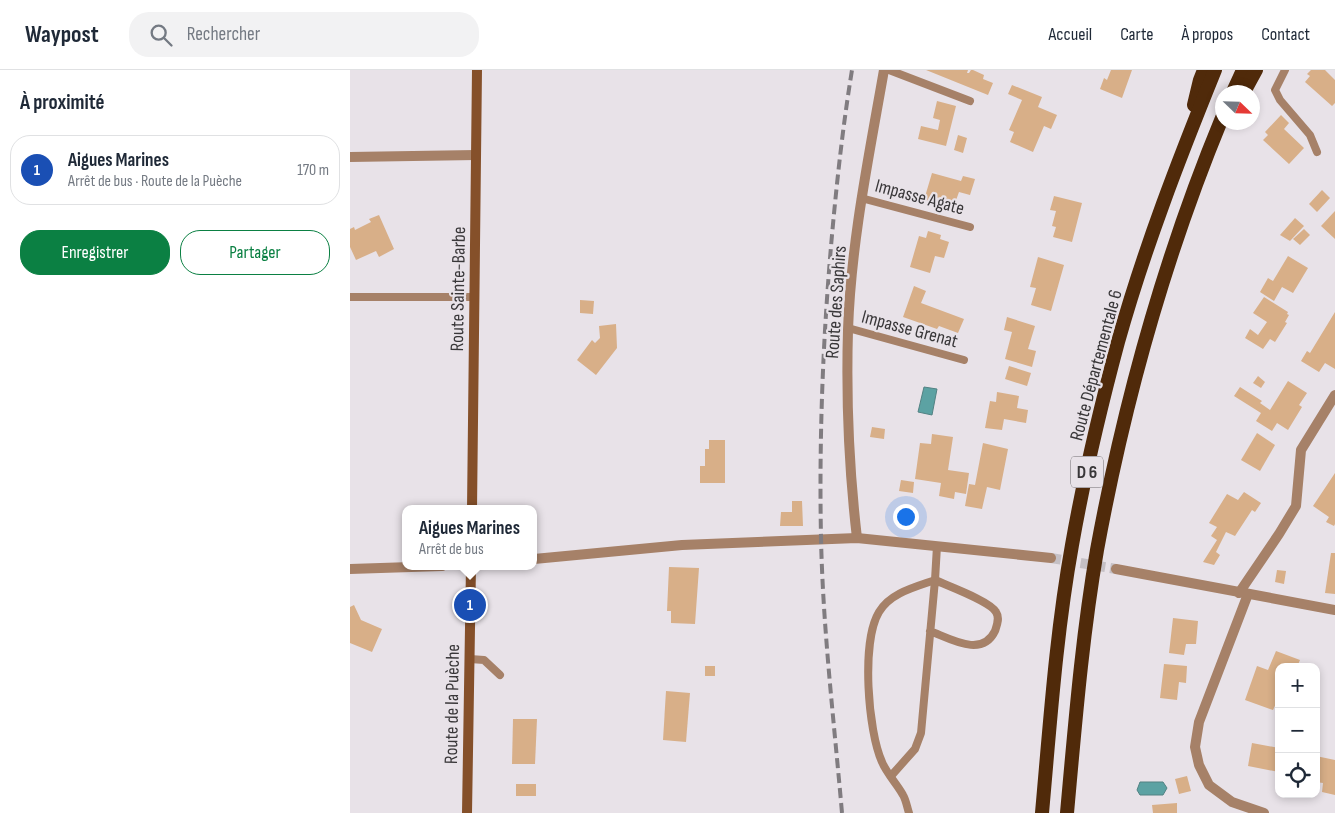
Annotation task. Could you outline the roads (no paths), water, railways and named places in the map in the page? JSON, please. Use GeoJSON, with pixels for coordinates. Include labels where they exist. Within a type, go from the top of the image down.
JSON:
{"type":"FeatureCollection","features":[{"type":"Feature","properties":{"kind":"highway"},"geometry":{"type":"LineString","coordinates":[[1186,142],[1204,70]]}},
{"type":"Feature","properties":{"kind":"highway","name":"D 6"},"geometry":{"type":"LineString","coordinates":[[1186,142],[1215,70]]}},
{"type":"Feature","properties":{"kind":"highway"},"geometry":{"type":"LineString","coordinates":[[1236,85],[1243,70]]}},
{"type":"Feature","properties":{"kind":"highway"},"geometry":{"type":"LineString","coordinates":[[1248,85],[1256,70]]}},
{"type":"Feature","properties":{"kind":"highway","name":"D 6"},"geometry":{"type":"LineString","coordinates":[[1067,813],[1079,682],[1094,570],[1122,429],[1162,285],[1201,170],[1217,130]]}},
{"type":"Feature","properties":{"kind":"highway"},"geometry":{"type":"LineString","coordinates":[[1201,170],[1223,130]]}},
{"type":"Feature","properties":{"kind":"highway","name":"Route Départementale 6"},"geometry":{"type":"LineString","coordinates":[[1042,813],[1057,648],[1072,545],[1095,433],[1118,342],[1143,262],[1186,142]]}},
{"type":"Feature","properties":{"kind":"main road","name":"Route Sainte-Barbe"},"geometry":{"type":"LineString","coordinates":[[472,505],[477,70]]}},
{"type":"Feature","properties":{"kind":"main road","name":"Route de la Puèche"},"geometry":{"type":"LineString","coordinates":[[467,813],[471,570]]}},
{"type":"Feature","properties":{"kind":"street","name":"Route des Saphirs"},"geometry":{"type":"LineString","coordinates":[[857,538],[849,442],[848,328],[862,198],[884,70]]}},
{"type":"Feature","properties":{"kind":"street"},"geometry":{"type":"LineString","coordinates":[[350,157],[476,156]]}},
{"type":"Feature","properties":{"kind":"street"},"geometry":{"type":"LineString","coordinates":[[1264,813],[1232,802],[1209,785],[1199,766],[1195,747],[1199,722],[1244,594],[1296,506],[1301,450],[1335,395]]}},
{"type":"Feature","properties":{"kind":"street"},"geometry":{"type":"LineString","coordinates":[[537,559],[682,545],[857,538],[1051,558]]}},
{"type":"Feature","properties":{"kind":"street"},"geometry":{"type":"LineString","coordinates":[[350,569],[402,567]]}},
{"type":"Feature","properties":{"kind":"street"},"geometry":{"type":"LineString","coordinates":[[1116,569],[1335,610]]}},
{"type":"Feature","properties":{"kind":"lane"},"geometry":{"type":"LineString","coordinates":[[888,70],[970,101]]}},
{"type":"Feature","properties":{"kind":"lane"},"geometry":{"type":"LineString","coordinates":[[1285,70],[1275,90],[1280,100],[1310,135],[1317,152]]}},
{"type":"Feature","properties":{"kind":"lane","name":"Impasse Agate"},"geometry":{"type":"LineString","coordinates":[[862,198],[970,227]]}},
{"type":"Feature","properties":{"kind":"lane"},"geometry":{"type":"LineString","coordinates":[[350,297],[474,297]]}},
{"type":"Feature","properties":{"kind":"lane","name":"Impasse Grenat"},"geometry":{"type":"LineString","coordinates":[[848,328],[964,360]]}},
{"type":"Feature","properties":{"kind":"lane"},"geometry":{"type":"LineString","coordinates":[[891,776],[915,749],[921,734],[937,546]]}},
{"type":"Feature","properties":{"kind":"lane"},"geometry":{"type":"LineString","coordinates":[[909,813],[904,797],[882,762],[873,733],[868,672],[871,634],[879,611],[896,595],[935,580],[988,604],[997,613],[998,623],[991,639],[981,645],[970,645],[930,631]]}},
{"type":"Feature","properties":{"kind":"lane"},"geometry":{"type":"LineString","coordinates":[[470,659],[484,660],[500,675]]}},
{"type":"Feature","properties":{"kind":"water"},"geometry":{"type":"Polygon","coordinates":[[[924,387],[937,389],[932,415],[918,412],[924,387]]]}},
{"type":"Feature","properties":{"kind":"water"},"geometry":{"type":"Polygon","coordinates":[[[1140,782],[1163,782],[1167,788],[1163,795],[1140,795],[1137,790],[1140,782]]]}},
{"type":"Feature","properties":{"kind":"tunnel"},"geometry":{"type":"LineString","coordinates":[[1051,558],[1116,569]]}},
{"type":"Feature","properties":{"kind":"railway"},"geometry":{"type":"LineString","coordinates":[[842,813],[824,607],[821,538],[822,386],[834,214],[840,152],[852,70]]}},
{"type":"Feature","properties":{"kind":"place","name":"Aigues Marines"},"geometry":{"type":"Point","coordinates":[470,605]}}]}
